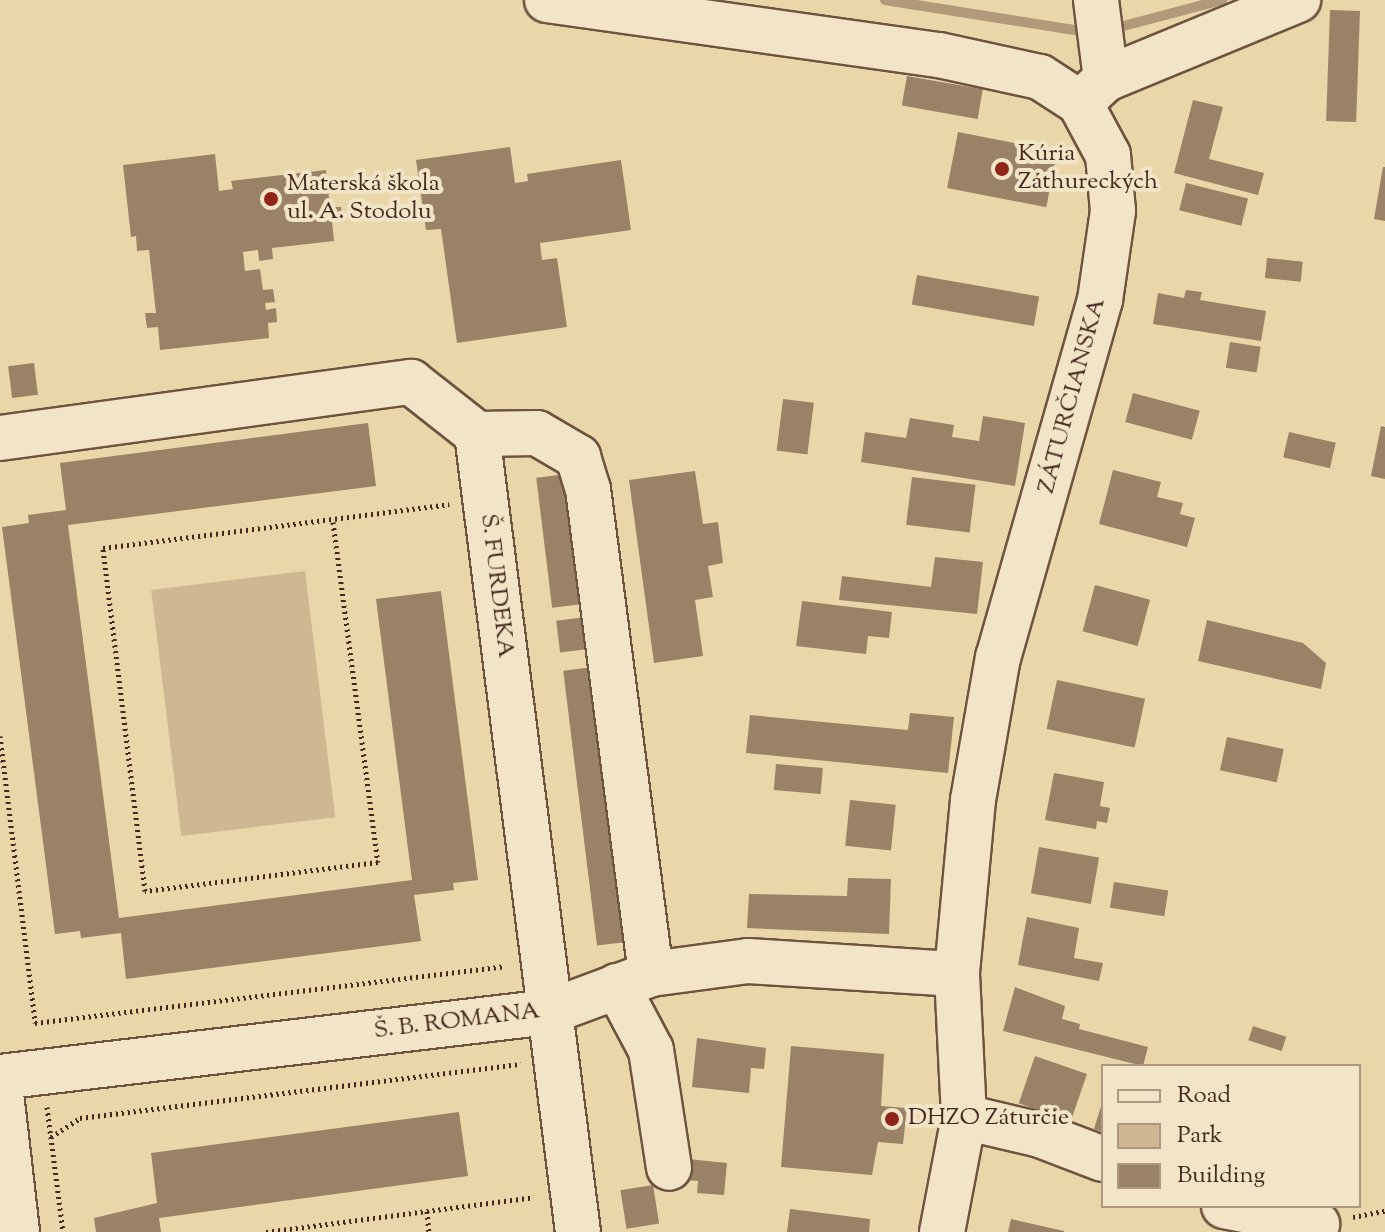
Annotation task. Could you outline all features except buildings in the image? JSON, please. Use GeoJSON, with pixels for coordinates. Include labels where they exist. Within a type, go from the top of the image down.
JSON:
{"type":"FeatureCollection","features":[{"type":"Feature","properties":{"kind":"street","name":"ZÁTURČIANSKA"},"geometry":{"type":"LineString","coordinates":[[547,0],[939,55],[1040,77],[1096,50],[1113,180],[1110,246],[1082,371],[998,657],[973,800],[957,974],[964,1117],[942,1232]]}},
{"type":"Feature","properties":{"kind":"street"},"geometry":{"type":"LineString","coordinates":[[1096,50],[1298,0]]}},
{"type":"Feature","properties":{"kind":"street"},"geometry":{"type":"LineString","coordinates":[[0,438],[411,382],[477,434],[537,433],[578,457],[588,489],[634,980],[651,1050],[669,1168]]}},
{"type":"Feature","properties":{"kind":"street","name":"Š. FURDEKA"},"geometry":{"type":"LineString","coordinates":[[477,434],[578,1232]]}},
{"type":"Feature","properties":{"kind":"street","name":"Š. B. ROMANA"},"geometry":{"type":"LineString","coordinates":[[0,1077],[549,1012],[634,980],[748,961],[957,974]]}},
{"type":"Feature","properties":{"kind":"street"},"geometry":{"type":"LineString","coordinates":[[0,1085],[17,1232]]}},
{"type":"Feature","properties":{"kind":"street"},"geometry":{"type":"LineString","coordinates":[[964,1117],[1040,1135],[1101,1158]]}},
{"type":"Feature","properties":{"kind":"street"},"geometry":{"type":"LineString","coordinates":[[1234,1208],[1317,1224]]}},
{"type":"Feature","properties":{"kind":"path"},"geometry":{"type":"LineString","coordinates":[[452,490],[456,519]]}},
{"type":"Feature","properties":{"kind":"path"},"geometry":{"type":"LineString","coordinates":[[333,522],[378,862],[145,891],[103,548],[333,522],[454,503]]}},
{"type":"Feature","properties":{"kind":"path"},"geometry":{"type":"LineString","coordinates":[[0,736],[35,1023],[511,966],[509,950]]}},
{"type":"Feature","properties":{"kind":"path"},"geometry":{"type":"LineString","coordinates":[[63,1232],[51,1137],[80,1118],[524,1063],[526,1078]]}},
{"type":"Feature","properties":{"kind":"path"},"geometry":{"type":"LineString","coordinates":[[266,1232],[543,1195]]}},
{"type":"Feature","properties":{"kind":"path"},"geometry":{"type":"LineString","coordinates":[[427,1211],[429,1232]]}},
{"type":"Feature","properties":{"kind":"green space"},"geometry":{"type":"Polygon","coordinates":[[[305,571],[335,817],[181,836],[151,590],[305,571]]]}},
{"type":"Feature","properties":{"kind":"waterway"},"geometry":{"type":"LineString","coordinates":[[885,0],[1088,32]]}},
{"type":"Feature","properties":{"kind":"waterway"},"geometry":{"type":"LineString","coordinates":[[1112,29],[1222,0]]}},
{"type":"Feature","properties":{"kind":"place","name":"Kúria Záthureckých"},"geometry":{"type":"Point","coordinates":[1002,169]}},
{"type":"Feature","properties":{"kind":"place","name":"Materská škola ul. A. Stodolu"},"geometry":{"type":"Point","coordinates":[271,199]}},
{"type":"Feature","properties":{"kind":"place","name":"DHZO Záturčie"},"geometry":{"type":"Point","coordinates":[892,1119]}}]}
